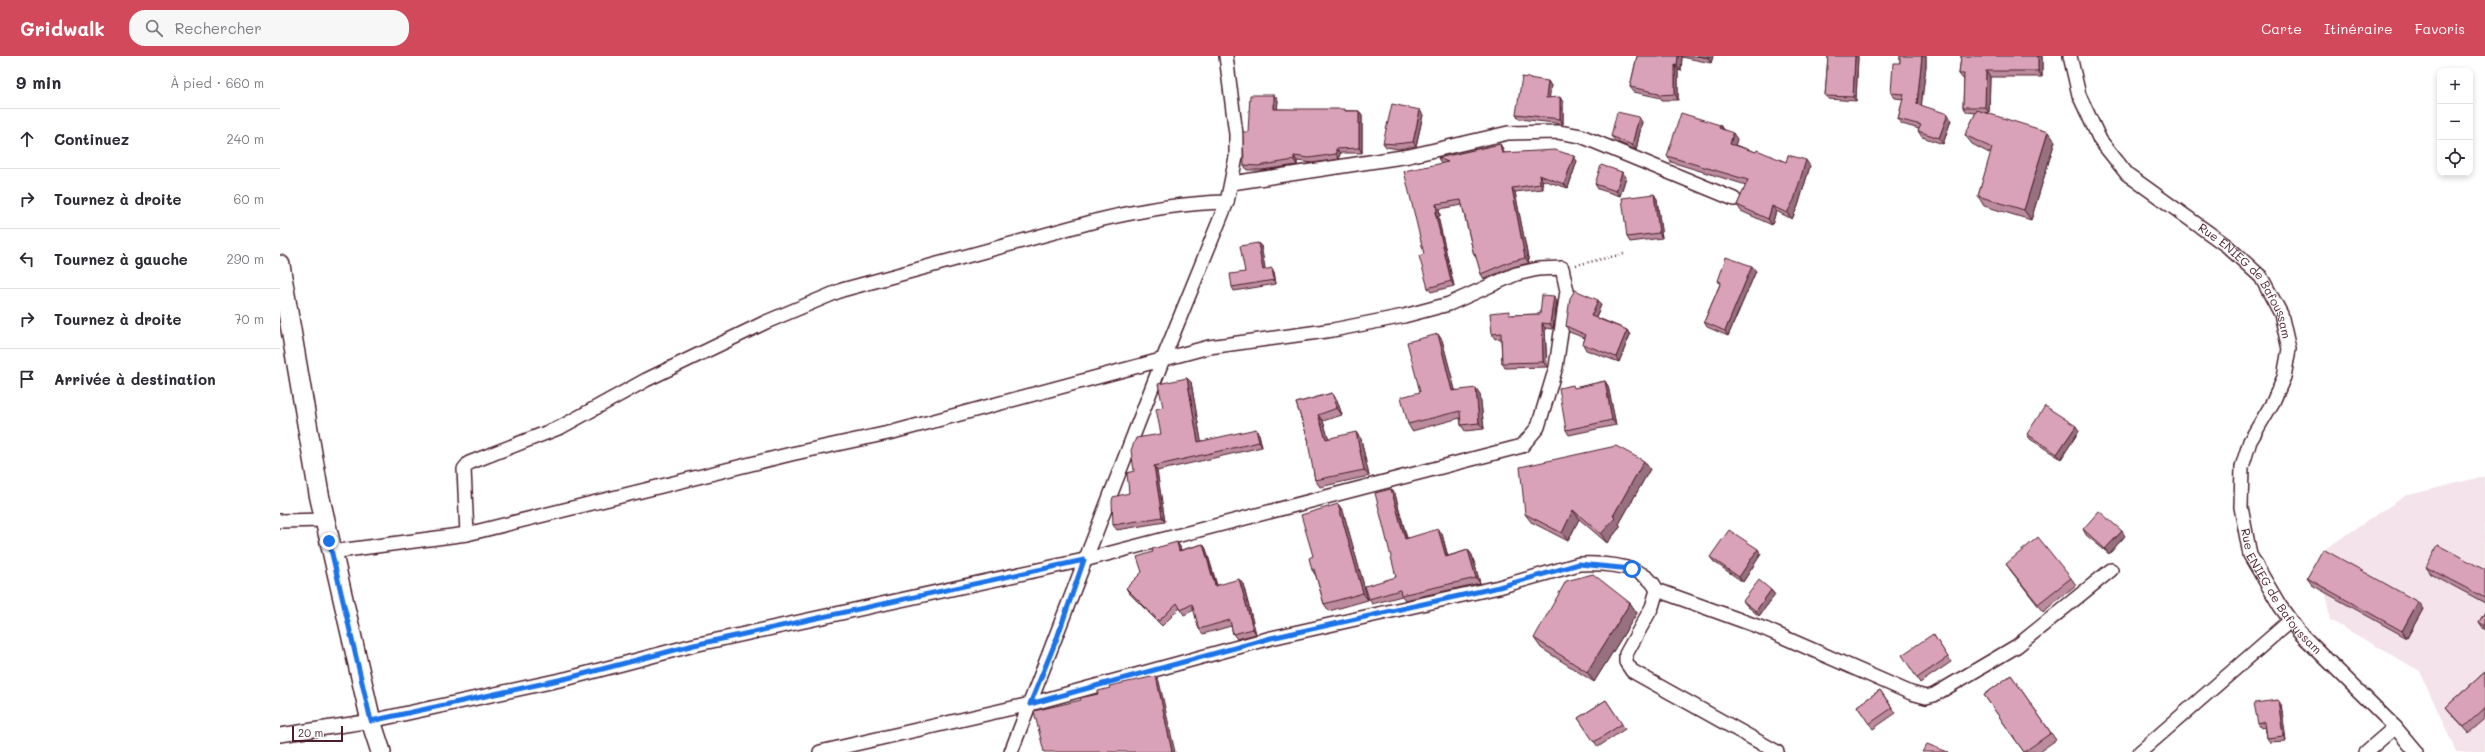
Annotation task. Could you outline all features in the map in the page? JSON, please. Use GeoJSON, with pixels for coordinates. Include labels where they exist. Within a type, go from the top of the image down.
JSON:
{"type":"FeatureCollection","features":[{"type":"Feature","properties":{"kind":"street"},"geometry":{"type":"LineString","coordinates":[[1011,752],[1057,638],[1084,560],[1227,202],[1236,157],[1236,134],[1226,56]]}},
{"type":"Feature","properties":{"kind":"street","name":"Rue ENIEG de Bafoussam"},"geometry":{"type":"LineString","coordinates":[[2070,56],[2082,101],[2100,140],[2123,168],[2227,246],[2261,277],[2281,314],[2289,349],[2284,377],[2273,402],[2250,441],[2242,467],[2241,507],[2250,555],[2290,620],[2395,727],[2416,752]]}},
{"type":"Feature","properties":{"kind":"street"},"geometry":{"type":"LineString","coordinates":[[1232,183],[1409,156],[1508,133],[1558,132],[1581,136],[1734,199]]}},
{"type":"Feature","properties":{"kind":"street"},"geometry":{"type":"LineString","coordinates":[[467,534],[464,469],[469,463],[561,427],[646,380],[766,322],[842,290],[1099,220],[1134,211],[1189,203],[1227,202]]}},
{"type":"Feature","properties":{"kind":"street"},"geometry":{"type":"LineString","coordinates":[[280,265],[281,284],[331,552],[371,721],[381,752]]}},
{"type":"Feature","properties":{"kind":"street"},"geometry":{"type":"LineString","coordinates":[[280,736],[371,721],[568,678],[701,643],[1084,560],[1522,446],[1538,427],[1556,367],[1567,291],[1562,268],[1538,269],[1516,274],[1449,304],[1404,316],[1333,330],[1209,347],[893,432],[790,454],[467,534],[331,552]]}},
{"type":"Feature","properties":{"kind":"street"},"geometry":{"type":"LineString","coordinates":[[280,521],[325,520]]}},
{"type":"Feature","properties":{"kind":"street"},"geometry":{"type":"LineString","coordinates":[[820,752],[1030,704],[1271,638],[1499,587],[1579,564],[1632,569],[1653,581],[1657,590],[1652,607],[1626,654],[1626,662],[1632,671],[1777,752]]}},
{"type":"Feature","properties":{"kind":"street"},"geometry":{"type":"LineString","coordinates":[[1657,590],[1765,629],[1911,694],[1926,697],[1934,695],[2018,646],[2111,570]]}},
{"type":"Feature","properties":{"kind":"street"},"geometry":{"type":"LineString","coordinates":[[2140,752],[2290,620]]}},
{"type":"Feature","properties":{"kind":"street"},"geometry":{"type":"LineString","coordinates":[[2366,752],[2395,727]]}},
{"type":"Feature","properties":{"kind":"path"},"geometry":{"type":"LineString","coordinates":[[1562,268],[1624,254]]}},
{"type":"Feature","properties":{"kind":"shaded area"},"geometry":{"type":"Polygon","coordinates":[[[2485,476],[2485,752],[2456,752],[2420,671],[2330,620],[2319,553],[2405,496],[2485,476]]]}},
{"type":"Feature","properties":{"kind":"building"},"geometry":{"type":"Polygon","coordinates":[[[1637,56],[1678,56],[1677,66],[1675,65],[1675,94],[1659,95],[1659,93],[1630,87],[1637,56]]]}},
{"type":"Feature","properties":{"kind":"building"},"geometry":{"type":"Polygon","coordinates":[[[1697,56],[1708,56],[1708,58],[1697,56]]]}},
{"type":"Feature","properties":{"kind":"building"},"geometry":{"type":"Polygon","coordinates":[[[1828,56],[1855,56],[1853,97],[1825,96],[1828,56]]]}},
{"type":"Feature","properties":{"kind":"building"},"geometry":{"type":"Polygon","coordinates":[[[1900,56],[1922,56],[1917,104],[1948,114],[1939,138],[1918,131],[1921,125],[1898,119],[1904,94],[1891,93],[1893,63],[1900,63],[1900,56]]]}},
{"type":"Feature","properties":{"kind":"building"},"geometry":{"type":"Polygon","coordinates":[[[1961,56],[2038,56],[2038,71],[1986,71],[1985,107],[1963,107],[1964,74],[1959,74],[1961,56]]]}},
{"type":"Feature","properties":{"kind":"building"},"geometry":{"type":"Polygon","coordinates":[[[1522,77],[1548,81],[1546,98],[1560,97],[1560,119],[1516,114],[1522,77]]]}},
{"type":"Feature","properties":{"kind":"building"},"geometry":{"type":"Polygon","coordinates":[[[1250,95],[1274,95],[1274,109],[1345,109],[1345,111],[1359,111],[1359,148],[1336,149],[1336,154],[1309,158],[1294,156],[1294,160],[1258,166],[1244,165],[1243,132],[1248,132],[1250,95]]]}},
{"type":"Feature","properties":{"kind":"building"},"geometry":{"type":"Polygon","coordinates":[[[1392,104],[1420,110],[1413,142],[1395,144],[1383,143],[1392,104]]]}},
{"type":"Feature","properties":{"kind":"building"},"geometry":{"type":"Polygon","coordinates":[[[1977,110],[2048,132],[2024,210],[1978,196],[1992,148],[1965,135],[1977,110]]]}},
{"type":"Feature","properties":{"kind":"building"},"geometry":{"type":"Polygon","coordinates":[[[1617,112],[1639,117],[1632,145],[1611,136],[1617,112]]]}},
{"type":"Feature","properties":{"kind":"building"},"geometry":{"type":"Polygon","coordinates":[[[1681,113],[1720,125],[1719,128],[1733,133],[1730,144],[1756,152],[1757,150],[1786,162],[1788,155],[1806,160],[1794,200],[1787,213],[1772,206],[1768,219],[1737,205],[1748,180],[1667,156],[1681,113]]]}},
{"type":"Feature","properties":{"kind":"building"},"geometry":{"type":"Polygon","coordinates":[[[1500,144],[1502,153],[1555,150],[1574,156],[1564,184],[1539,175],[1540,184],[1512,188],[1525,258],[1509,262],[1481,274],[1475,254],[1474,255],[1461,200],[1436,204],[1437,212],[1435,212],[1451,281],[1428,288],[1419,256],[1424,254],[1404,171],[1448,162],[1438,158],[1500,144]]]}},
{"type":"Feature","properties":{"kind":"building"},"geometry":{"type":"Polygon","coordinates":[[[1601,165],[1622,172],[1616,191],[1595,184],[1601,165]]]}},
{"type":"Feature","properties":{"kind":"building"},"geometry":{"type":"Polygon","coordinates":[[[1654,194],[1659,233],[1627,237],[1622,198],[1654,194]]]}},
{"type":"Feature","properties":{"kind":"building"},"geometry":{"type":"Polygon","coordinates":[[[1258,243],[1263,270],[1272,268],[1274,280],[1232,287],[1230,274],[1245,272],[1240,246],[1258,243]]]}},
{"type":"Feature","properties":{"kind":"building"},"geometry":{"type":"Polygon","coordinates":[[[1726,257],[1752,266],[1725,331],[1704,322],[1721,282],[1718,281],[1726,257]]]}},
{"type":"Feature","properties":{"kind":"building"},"geometry":{"type":"Polygon","coordinates":[[[1575,290],[1598,300],[1591,316],[1627,330],[1616,357],[1583,344],[1586,335],[1566,326],[1570,298],[1575,290]]]}},
{"type":"Feature","properties":{"kind":"building"},"geometry":{"type":"Polygon","coordinates":[[[1542,295],[1554,296],[1550,324],[1542,323],[1543,362],[1502,363],[1501,333],[1492,334],[1490,313],[1509,311],[1509,315],[1540,314],[1542,295]]]}},
{"type":"Feature","properties":{"kind":"building"},"geometry":{"type":"Polygon","coordinates":[[[1438,334],[1452,391],[1476,388],[1479,423],[1461,425],[1460,411],[1408,424],[1401,397],[1420,392],[1407,342],[1438,334]]]}},
{"type":"Feature","properties":{"kind":"building"},"geometry":{"type":"Polygon","coordinates":[[[1187,378],[1198,442],[1256,429],[1259,442],[1154,466],[1162,517],[1113,525],[1113,497],[1129,493],[1127,473],[1134,471],[1131,450],[1136,438],[1161,434],[1156,409],[1163,407],[1158,384],[1187,378]]]}},
{"type":"Feature","properties":{"kind":"building"},"geometry":{"type":"Polygon","coordinates":[[[1605,381],[1612,420],[1566,430],[1559,388],[1573,385],[1574,388],[1605,381]]]}},
{"type":"Feature","properties":{"kind":"building"},"geometry":{"type":"Polygon","coordinates":[[[1332,393],[1337,408],[1318,415],[1326,439],[1356,432],[1364,470],[1315,480],[1309,442],[1296,403],[1332,393]]]}},
{"type":"Feature","properties":{"kind":"building"},"geometry":{"type":"Polygon","coordinates":[[[2045,406],[2076,426],[2057,454],[2027,434],[2045,406]]]}},
{"type":"Feature","properties":{"kind":"building"},"geometry":{"type":"Polygon","coordinates":[[[1616,446],[1644,461],[1613,516],[1615,518],[1601,534],[1573,510],[1562,533],[1525,514],[1520,467],[1616,446]]]}},
{"type":"Feature","properties":{"kind":"building"},"geometry":{"type":"Polygon","coordinates":[[[1391,489],[1405,539],[1438,529],[1446,557],[1468,550],[1476,578],[1401,595],[1400,590],[1369,599],[1365,586],[1396,577],[1375,493],[1391,489]]]}},
{"type":"Feature","properties":{"kind":"building"},"geometry":{"type":"Polygon","coordinates":[[[1338,504],[1363,593],[1324,604],[1314,569],[1312,570],[1309,558],[1313,556],[1301,515],[1338,504]]]}},
{"type":"Feature","properties":{"kind":"building"},"geometry":{"type":"Polygon","coordinates":[[[2099,511],[2122,531],[2105,549],[2083,529],[2099,511]]]}},
{"type":"Feature","properties":{"kind":"building"},"geometry":{"type":"Polygon","coordinates":[[[1729,530],[1758,549],[1739,577],[1710,557],[1729,530]]]}},
{"type":"Feature","properties":{"kind":"building"},"geometry":{"type":"Polygon","coordinates":[[[2038,537],[2071,578],[2038,604],[2006,564],[2038,537]]]}},
{"type":"Feature","properties":{"kind":"building"},"geometry":{"type":"Polygon","coordinates":[[[1177,542],[1179,551],[1203,544],[1215,586],[1239,579],[1253,629],[1233,634],[1230,620],[1199,629],[1192,604],[1181,610],[1177,603],[1159,621],[1126,588],[1142,572],[1137,557],[1153,552],[1152,549],[1177,542]]]}},
{"type":"Feature","properties":{"kind":"building"},"geometry":{"type":"Polygon","coordinates":[[[2438,545],[2485,570],[2485,598],[2426,567],[2438,545]]]}},
{"type":"Feature","properties":{"kind":"building"},"geometry":{"type":"Polygon","coordinates":[[[2323,549],[2418,602],[2402,631],[2307,578],[2323,549]]]}},
{"type":"Feature","properties":{"kind":"building"},"geometry":{"type":"Polygon","coordinates":[[[1593,574],[1630,603],[1587,672],[1534,638],[1566,581],[1593,574]]]}},
{"type":"Feature","properties":{"kind":"building"},"geometry":{"type":"Polygon","coordinates":[[[1759,580],[1771,590],[1756,611],[1743,601],[1759,580]]]}},
{"type":"Feature","properties":{"kind":"building"},"geometry":{"type":"Polygon","coordinates":[[[2485,612],[2485,626],[2479,622],[2485,612]]]}},
{"type":"Feature","properties":{"kind":"building"},"geometry":{"type":"Polygon","coordinates":[[[1933,634],[1948,657],[1917,678],[1902,655],[1933,634]]]}},
{"type":"Feature","properties":{"kind":"building"},"geometry":{"type":"Polygon","coordinates":[[[2485,672],[2485,708],[2464,727],[2446,707],[2485,672]]]}},
{"type":"Feature","properties":{"kind":"building"},"geometry":{"type":"Polygon","coordinates":[[[2011,675],[2051,733],[2024,752],[1984,695],[2011,675]]]}},
{"type":"Feature","properties":{"kind":"building"},"geometry":{"type":"Polygon","coordinates":[[[1156,676],[1172,752],[1044,752],[1034,711],[1081,700],[1080,698],[1098,694],[1098,691],[1110,688],[1109,686],[1156,676]]]}},
{"type":"Feature","properties":{"kind":"building"},"geometry":{"type":"Polygon","coordinates":[[[1880,690],[1892,708],[1869,724],[1857,706],[1880,690]]]}},
{"type":"Feature","properties":{"kind":"building"},"geometry":{"type":"Polygon","coordinates":[[[1606,700],[1622,724],[1594,742],[1578,718],[1606,700]]]}},
{"type":"Feature","properties":{"kind":"building"},"geometry":{"type":"Polygon","coordinates":[[[2278,700],[2283,736],[2267,738],[2265,722],[2258,724],[2254,703],[2278,700]]]}},
{"type":"Feature","properties":{"kind":"building"},"geometry":{"type":"Polygon","coordinates":[[[1927,744],[1948,752],[1922,752],[1927,744]]]}},
{"type":"Feature","properties":{"kind":"route"},"geometry":{"type":"LineString","coordinates":[[329,541],[371,721],[568,678],[694,645],[1084,560],[1057,638],[1030,704],[1132,678],[1234,650],[1271,638],[1406,606],[1499,587],[1569,566],[1591,563],[1632,569]]}}]}
